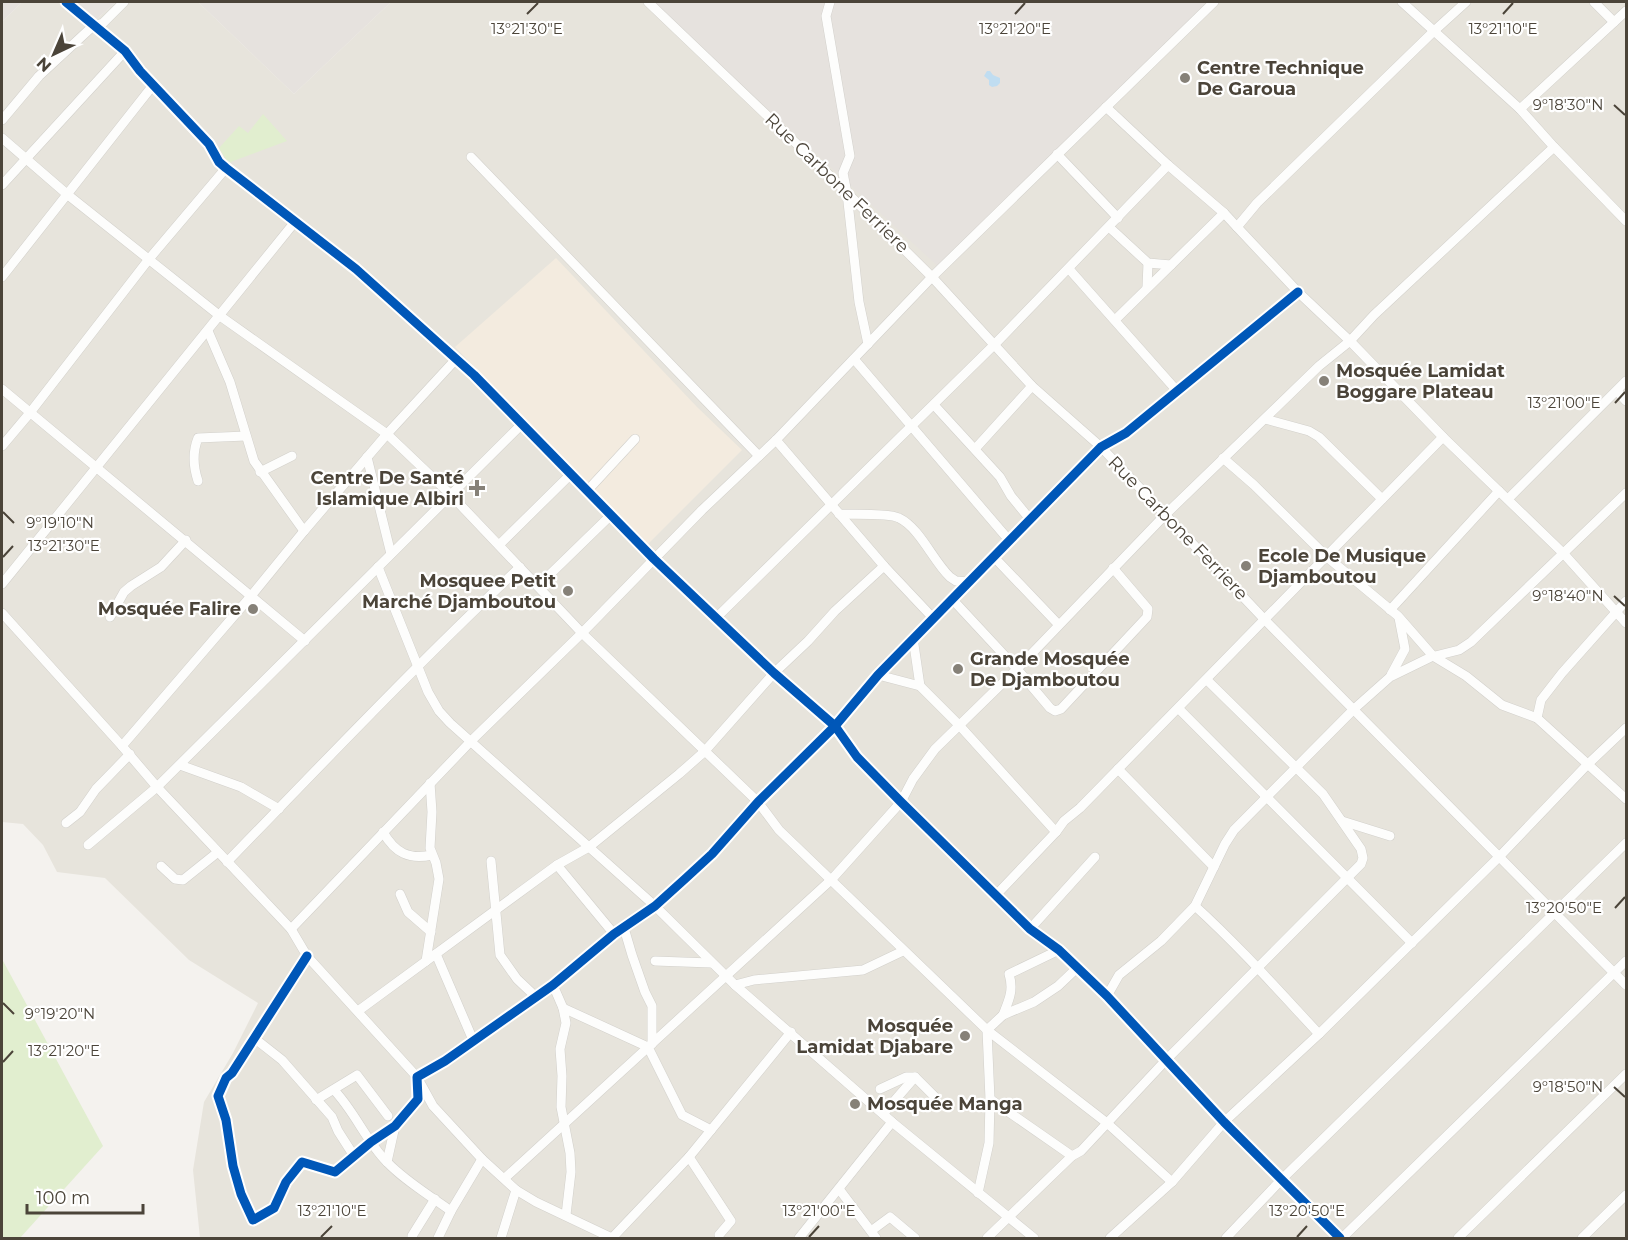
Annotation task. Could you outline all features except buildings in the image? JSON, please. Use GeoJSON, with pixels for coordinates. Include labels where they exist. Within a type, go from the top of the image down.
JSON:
{"type":"FeatureCollection","features":[{"type":"Feature","properties":{"kind":"street"},"geometry":{"type":"LineString","coordinates":[[66,2],[124,51],[209,144],[219,162],[294,223],[356,269],[457,358],[654,559],[774,673],[834,726],[857,757],[1030,929],[1078,967],[1224,1122],[1341,1239],[1626,961]]}},
{"type":"Feature","properties":{"kind":"street"},"geometry":{"type":"LineString","coordinates":[[2,120],[39,76],[93,26],[104,23],[124,2]]}},
{"type":"Feature","properties":{"kind":"street","name":"Rue Carbone Ferriere"},"geometry":{"type":"LineString","coordinates":[[648,2],[848,193],[932,277],[1032,386],[1101,447],[1266,620],[1626,985]]}},
{"type":"Feature","properties":{"kind":"street"},"geometry":{"type":"LineString","coordinates":[[830,2],[826,16],[850,156],[843,173],[848,193],[859,302],[868,344]]}},
{"type":"Feature","properties":{"kind":"street"},"geometry":{"type":"LineString","coordinates":[[291,929],[471,741],[776,440],[932,277],[1214,2]]}},
{"type":"Feature","properties":{"kind":"street"},"geometry":{"type":"LineString","coordinates":[[1402,2],[1520,109],[1626,221]]}},
{"type":"Feature","properties":{"kind":"street"},"geometry":{"type":"LineString","coordinates":[[1237,227],[1257,203],[1466,2]]}},
{"type":"Feature","properties":{"kind":"street"},"geometry":{"type":"LineString","coordinates":[[1594,2],[1614,22]]}},
{"type":"Feature","properties":{"kind":"street"},"geometry":{"type":"LineString","coordinates":[[1520,109],[1626,11]]}},
{"type":"Feature","properties":{"kind":"street"},"geometry":{"type":"LineString","coordinates":[[2,185],[24,158],[124,51]]}},
{"type":"Feature","properties":{"kind":"street"},"geometry":{"type":"LineString","coordinates":[[2,277],[154,84]]}},
{"type":"Feature","properties":{"kind":"street"},"geometry":{"type":"LineString","coordinates":[[1106,107],[1224,213],[1298,292],[1564,554],[1626,623]]}},
{"type":"Feature","properties":{"kind":"street"},"geometry":{"type":"LineString","coordinates":[[2,138],[68,195],[219,316],[387,434],[451,495],[582,633],[758,802],[779,830],[832,879],[903,951],[987,1030],[1107,1123],[1172,1182]]}},
{"type":"Feature","properties":{"kind":"street"},"geometry":{"type":"LineString","coordinates":[[505,1178],[832,879],[901,802],[913,779],[935,749],[1017,669],[1165,515],[1319,366],[1350,341],[1374,315],[1554,147]]}},
{"type":"Feature","properties":{"kind":"street"},"geometry":{"type":"LineString","coordinates":[[1057,154],[1118,218]]}},
{"type":"Feature","properties":{"kind":"street"},"geometry":{"type":"LineString","coordinates":[[471,157],[759,456]]}},
{"type":"Feature","properties":{"kind":"street"},"geometry":{"type":"LineString","coordinates":[[716,618],[995,344],[1168,165]]}},
{"type":"Feature","properties":{"kind":"street"},"geometry":{"type":"LineString","coordinates":[[2,446],[149,258],[226,168]]}},
{"type":"Feature","properties":{"kind":"street"},"geometry":{"type":"LineString","coordinates":[[1115,320],[1224,213]]}},
{"type":"Feature","properties":{"kind":"street"},"geometry":{"type":"LineString","coordinates":[[2,585],[294,223]]}},
{"type":"Feature","properties":{"kind":"street"},"geometry":{"type":"LineString","coordinates":[[1109,227],[1148,263],[1171,265]]}},
{"type":"Feature","properties":{"kind":"street"},"geometry":{"type":"LineString","coordinates":[[1147,287],[1148,263]]}},
{"type":"Feature","properties":{"kind":"street"},"geometry":{"type":"LineString","coordinates":[[1069,269],[1178,392]]}},
{"type":"Feature","properties":{"kind":"street"},"geometry":{"type":"LineString","coordinates":[[417,1077],[445,1061],[553,985],[614,934],[655,906],[712,854],[758,802],[834,726],[878,675],[1008,539],[1101,447],[1125,433],[1178,392],[1298,292]]}},
{"type":"Feature","properties":{"kind":"street"},"geometry":{"type":"LineString","coordinates":[[208,331],[230,382],[254,461],[304,531]]}},
{"type":"Feature","properties":{"kind":"street"},"geometry":{"type":"LineString","coordinates":[[122,746],[367,457],[457,358]]}},
{"type":"Feature","properties":{"kind":"street"},"geometry":{"type":"LineString","coordinates":[[854,359],[1008,539]]}},
{"type":"Feature","properties":{"kind":"street"},"geometry":{"type":"LineString","coordinates":[[1508,499],[1626,381]]}},
{"type":"Feature","properties":{"kind":"street"},"geometry":{"type":"LineString","coordinates":[[975,449],[1032,386]]}},
{"type":"Feature","properties":{"kind":"street"},"geometry":{"type":"LineString","coordinates":[[2,389],[29,414],[186,540],[305,641]]}},
{"type":"Feature","properties":{"kind":"street"},"geometry":{"type":"LineString","coordinates":[[1617,391],[1626,401]]}},
{"type":"Feature","properties":{"kind":"street"},"geometry":{"type":"LineString","coordinates":[[934,405],[1000,477],[1011,496],[1029,518]]}},
{"type":"Feature","properties":{"kind":"street"},"geometry":{"type":"LineString","coordinates":[[1265,419],[1309,431],[1319,437],[1382,499]]}},
{"type":"Feature","properties":{"kind":"street"},"geometry":{"type":"LineString","coordinates":[[88,845],[180,765],[522,424]]}},
{"type":"Feature","properties":{"kind":"street"},"geometry":{"type":"LineString","coordinates":[[198,481],[193,467],[198,438],[246,436]]}},
{"type":"Feature","properties":{"kind":"street"},"geometry":{"type":"LineString","coordinates":[[997,894],[1064,821],[1179,709],[1443,437]]}},
{"type":"Feature","properties":{"kind":"street"},"geometry":{"type":"LineString","coordinates":[[587,491],[635,439]]}},
{"type":"Feature","properties":{"kind":"street"},"geometry":{"type":"LineString","coordinates":[[776,440],[884,566],[933,618]]}},
{"type":"Feature","properties":{"kind":"street"},"geometry":{"type":"LineString","coordinates":[[260,472],[292,456]]}},
{"type":"Feature","properties":{"kind":"street"},"geometry":{"type":"LineString","coordinates":[[367,457],[391,554]]}},
{"type":"Feature","properties":{"kind":"street"},"geometry":{"type":"LineString","coordinates":[[1222,458],[1254,484],[1326,557],[1398,616],[1433,656],[1466,676],[1502,705],[1537,718],[1626,799]]}},
{"type":"Feature","properties":{"kind":"street"},"geometry":{"type":"LineString","coordinates":[[499,546],[571,474]]}},
{"type":"Feature","properties":{"kind":"street"},"geometry":{"type":"LineString","coordinates":[[1390,610],[1499,490]]}},
{"type":"Feature","properties":{"kind":"street"},"geometry":{"type":"LineString","coordinates":[[1107,996],[1119,975],[1161,941],[1195,906],[1234,830],[1354,709],[1390,676],[1433,656],[1459,650],[1471,642],[1626,493]]}},
{"type":"Feature","properties":{"kind":"street"},"geometry":{"type":"LineString","coordinates":[[839,514],[890,515],[899,518],[911,528],[950,577],[956,581],[968,582]]}},
{"type":"Feature","properties":{"kind":"street"},"geometry":{"type":"LineString","coordinates":[[538,586],[611,515]]}},
{"type":"Feature","properties":{"kind":"street"},"geometry":{"type":"LineString","coordinates":[[110,617],[124,592],[131,585],[161,567],[186,540]]}},
{"type":"Feature","properties":{"kind":"street"},"geometry":{"type":"LineString","coordinates":[[993,556],[1058,624]]}},
{"type":"Feature","properties":{"kind":"street"},"geometry":{"type":"LineString","coordinates":[[358,1011],[557,865],[589,847],[679,774],[704,752],[774,673],[835,611],[884,566]]}},
{"type":"Feature","properties":{"kind":"street"},"geometry":{"type":"LineString","coordinates":[[378,567],[418,667],[439,711],[450,723],[655,906],[735,985],[892,1122],[1034,1239]]}},
{"type":"Feature","properties":{"kind":"street"},"geometry":{"type":"LineString","coordinates":[[227,862],[436,646],[520,567]]}},
{"type":"Feature","properties":{"kind":"street"},"geometry":{"type":"LineString","coordinates":[[952,600],[1055,711],[1061,709],[1147,617],[1148,609],[1142,600],[1113,568]]}},
{"type":"Feature","properties":{"kind":"street"},"geometry":{"type":"LineString","coordinates":[[1537,718],[1541,700],[1626,601]]}},
{"type":"Feature","properties":{"kind":"street"},"geometry":{"type":"LineString","coordinates":[[2,613],[157,787],[291,929],[307,956],[417,1077],[433,1106],[482,1159],[516,1190],[536,1202],[612,1238],[689,1157],[791,1032]]}},
{"type":"Feature","properties":{"kind":"street"},"geometry":{"type":"LineString","coordinates":[[1390,676],[1405,649],[1398,616]]}},
{"type":"Feature","properties":{"kind":"street"},"geometry":{"type":"LineString","coordinates":[[914,638],[920,686]]}},
{"type":"Feature","properties":{"kind":"street"},"geometry":{"type":"LineString","coordinates":[[878,675],[920,686],[959,725],[1056,832]]}},
{"type":"Feature","properties":{"kind":"street"},"geometry":{"type":"LineString","coordinates":[[987,1239],[1072,1156],[1081,1151],[1166,1060],[1361,864],[1363,858],[1361,849],[1323,794],[1207,680]]}},
{"type":"Feature","properties":{"kind":"street"},"geometry":{"type":"LineString","coordinates":[[1179,709],[1412,943]]}},
{"type":"Feature","properties":{"kind":"street"},"geometry":{"type":"LineString","coordinates":[[1110,1239],[1172,1182],[1224,1122],[1412,943],[1626,728]]}},
{"type":"Feature","properties":{"kind":"street"},"geometry":{"type":"LineString","coordinates":[[66,823],[80,812],[96,789],[130,754]]}},
{"type":"Feature","properties":{"kind":"street"},"geometry":{"type":"LineString","coordinates":[[180,765],[241,787],[279,809]]}},
{"type":"Feature","properties":{"kind":"street"},"geometry":{"type":"LineString","coordinates":[[1118,769],[1214,867]]}},
{"type":"Feature","properties":{"kind":"street"},"geometry":{"type":"LineString","coordinates":[[426,961],[439,879],[439,871],[430,848],[432,812],[430,783]]}},
{"type":"Feature","properties":{"kind":"street"},"geometry":{"type":"LineString","coordinates":[[1342,821],[1390,836]]}},
{"type":"Feature","properties":{"kind":"street"},"geometry":{"type":"LineString","coordinates":[[383,832],[390,844],[410,857],[432,855]]}},
{"type":"Feature","properties":{"kind":"street"},"geometry":{"type":"LineString","coordinates":[[1226,1239],[1282,1179],[1626,843]]}},
{"type":"Feature","properties":{"kind":"street"},"geometry":{"type":"LineString","coordinates":[[161,866],[175,879],[183,880],[218,852]]}},
{"type":"Feature","properties":{"kind":"street"},"geometry":{"type":"LineString","coordinates":[[1030,929],[1095,857]]}},
{"type":"Feature","properties":{"kind":"street"},"geometry":{"type":"LineString","coordinates":[[491,861],[500,955],[517,978],[536,997]]}},
{"type":"Feature","properties":{"kind":"street"},"geometry":{"type":"LineString","coordinates":[[557,865],[614,934]]}},
{"type":"Feature","properties":{"kind":"street"},"geometry":{"type":"LineString","coordinates":[[400,894],[408,912],[431,932]]}},
{"type":"Feature","properties":{"kind":"street"},"geometry":{"type":"LineString","coordinates":[[1195,906],[1219,927],[1228,940],[1249,957],[1319,1034]]}},
{"type":"Feature","properties":{"kind":"street"},"geometry":{"type":"LineString","coordinates":[[624,928],[645,992],[652,1006],[650,1046],[682,1115],[711,1130]]}},
{"type":"Feature","properties":{"kind":"street"},"geometry":{"type":"LineString","coordinates":[[1003,1015],[1011,996],[1012,983],[1009,974],[1059,950]]}},
{"type":"Feature","properties":{"kind":"street"},"geometry":{"type":"LineString","coordinates":[[735,985],[862,970],[903,951]]}},
{"type":"Feature","properties":{"kind":"street"},"geometry":{"type":"LineString","coordinates":[[436,954],[473,1040]]}},
{"type":"Feature","properties":{"kind":"street"},"geometry":{"type":"LineString","coordinates":[[307,956],[232,1073],[226,1078],[218,1095],[226,1120],[233,1166],[241,1194],[253,1220],[274,1208],[286,1182],[302,1162],[335,1172],[371,1142],[395,1126],[418,1099],[417,1077]]}},
{"type":"Feature","properties":{"kind":"street"},"geometry":{"type":"LineString","coordinates":[[655,961],[711,963]]}},
{"type":"Feature","properties":{"kind":"street"},"geometry":{"type":"LineString","coordinates":[[978,1193],[988,1153],[990,1099],[987,1030],[1003,1015],[1034,1002],[1058,986],[1078,967]]}},
{"type":"Feature","properties":{"kind":"street"},"geometry":{"type":"LineString","coordinates":[[553,985],[563,1008],[566,1023],[560,1049],[561,1107],[570,1153],[566,1215]]}},
{"type":"Feature","properties":{"kind":"street"},"geometry":{"type":"LineString","coordinates":[[563,1008],[650,1046]]}},
{"type":"Feature","properties":{"kind":"street"},"geometry":{"type":"LineString","coordinates":[[254,1038],[282,1060],[332,1116],[338,1131],[354,1156]]}},
{"type":"Feature","properties":{"kind":"street"},"geometry":{"type":"LineString","coordinates":[[1458,1239],[1626,1074]]}},
{"type":"Feature","properties":{"kind":"street"},"geometry":{"type":"LineString","coordinates":[[316,1100],[357,1075],[388,1116]]}},
{"type":"Feature","properties":{"kind":"street"},"geometry":{"type":"LineString","coordinates":[[880,1089],[906,1077],[915,1077],[935,1097]]}},
{"type":"Feature","properties":{"kind":"street"},"geometry":{"type":"LineString","coordinates":[[883,1114],[915,1077]]}},
{"type":"Feature","properties":{"kind":"street"},"geometry":{"type":"LineString","coordinates":[[334,1090],[346,1103],[387,1162],[451,1210]]}},
{"type":"Feature","properties":{"kind":"street"},"geometry":{"type":"LineString","coordinates":[[990,1099],[1072,1156]]}},
{"type":"Feature","properties":{"kind":"street"},"geometry":{"type":"LineString","coordinates":[[798,1239],[892,1122]]}},
{"type":"Feature","properties":{"kind":"street"},"geometry":{"type":"LineString","coordinates":[[387,1162],[395,1126]]}},
{"type":"Feature","properties":{"kind":"street"},"geometry":{"type":"LineString","coordinates":[[689,1157],[729,1218],[729,1225],[719,1235]]}},
{"type":"Feature","properties":{"kind":"street"},"geometry":{"type":"LineString","coordinates":[[438,1239],[451,1210],[482,1159]]}},
{"type":"Feature","properties":{"kind":"street"},"geometry":{"type":"LineString","coordinates":[[839,1189],[874,1235],[890,1217],[915,1239]]}},
{"type":"Feature","properties":{"kind":"street"},"geometry":{"type":"LineString","coordinates":[[501,1239],[516,1190]]}},
{"type":"Feature","properties":{"kind":"street"},"geometry":{"type":"LineString","coordinates":[[1582,1239],[1626,1194]]}},
{"type":"Feature","properties":{"kind":"street"},"geometry":{"type":"LineString","coordinates":[[412,1236],[435,1199]]}},
{"type":"Feature","properties":{"kind":"shaded area"},"geometry":{"type":"Polygon","coordinates":[[[2,2],[22,2],[2,22],[2,2]]]}},
{"type":"Feature","properties":{"kind":"shaded area"},"geometry":{"type":"Polygon","coordinates":[[[22,2],[74,2],[93,22],[116,2],[198,2],[294,94],[391,2],[1626,2],[1626,1238],[200,1238],[193,1170],[204,1102],[233,1053],[258,1003],[189,960],[105,878],[57,872],[43,845],[23,824],[2,822],[2,22],[22,2]]]}},
{"type":"Feature","properties":{"kind":"shaded area"},"geometry":{"type":"Polygon","coordinates":[[[74,2],[116,2],[93,22],[74,2]]]}},
{"type":"Feature","properties":{"kind":"shaded area"},"geometry":{"type":"Polygon","coordinates":[[[198,2],[391,2],[294,94],[198,2]]]}},
{"type":"Feature","properties":{"kind":"shaded area"},"geometry":{"type":"Polygon","coordinates":[[[652,2],[1209,2],[943,271],[652,2]]]}},
{"type":"Feature","properties":{"kind":"shaded area"},"geometry":{"type":"Polygon","coordinates":[[[556,258],[697,407],[742,450],[648,544],[455,347],[556,258]]]}},
{"type":"Feature","properties":{"kind":"green space"},"geometry":{"type":"Polygon","coordinates":[[[263,114],[287,141],[228,163],[219,148],[239,126],[248,133],[263,114]]]}},
{"type":"Feature","properties":{"kind":"green space"},"geometry":{"type":"Polygon","coordinates":[[[2,959],[103,1146],[20,1238],[2,1238],[2,959]]]}},
{"type":"Feature","properties":{"kind":"water"},"geometry":{"type":"Polygon","coordinates":[[[987,71],[1000,78],[997,86],[989,85],[989,80],[984,76],[987,71]]]}},
{"type":"Feature","properties":{"kind":"cycle path"},"geometry":{"type":"LineString","coordinates":[[66,2],[125,51],[140,71],[209,144],[219,162],[356,269],[474,375],[654,559],[774,673],[835,726],[857,757],[1030,929],[1059,950],[1107,996],[1224,1122],[1340,1238]]}},
{"type":"Feature","properties":{"kind":"cycle path"},"geometry":{"type":"LineString","coordinates":[[307,956],[232,1073],[226,1078],[218,1096],[226,1120],[233,1166],[241,1194],[253,1220],[274,1208],[286,1182],[302,1162],[335,1172],[371,1142],[395,1126],[418,1099],[417,1077],[445,1061],[553,985],[614,934],[655,906],[712,854],[758,802],[835,726],[878,675],[1101,447],[1126,433],[1298,292]]}},
{"type":"Feature","properties":{"kind":"place","name":"Centre Technique De Garoua"},"geometry":{"type":"Point","coordinates":[1185,78]}},
{"type":"Feature","properties":{"kind":"place","name":"Mosquée Lamidat Boggare Plateau"},"geometry":{"type":"Point","coordinates":[1324,381]}},
{"type":"Feature","properties":{"kind":"place","name":"Centre De Santé Islamique Albiri"},"geometry":{"type":"Point","coordinates":[477,488]}},
{"type":"Feature","properties":{"kind":"place","name":"Ecole De Musique Djamboutou"},"geometry":{"type":"Point","coordinates":[1246,566]}},
{"type":"Feature","properties":{"kind":"place","name":"Mosquee Petit Marché Djamboutou"},"geometry":{"type":"Point","coordinates":[568,591]}},
{"type":"Feature","properties":{"kind":"place","name":"Mosquée Falire"},"geometry":{"type":"Point","coordinates":[253,609]}},
{"type":"Feature","properties":{"kind":"place","name":"Grande Mosquée De Djamboutou"},"geometry":{"type":"Point","coordinates":[958,669]}},
{"type":"Feature","properties":{"kind":"place","name":"Mosquée Lamidat Djabare"},"geometry":{"type":"Point","coordinates":[965,1036]}},
{"type":"Feature","properties":{"kind":"place","name":"Mosquée Manga"},"geometry":{"type":"Point","coordinates":[855,1104]}}]}
